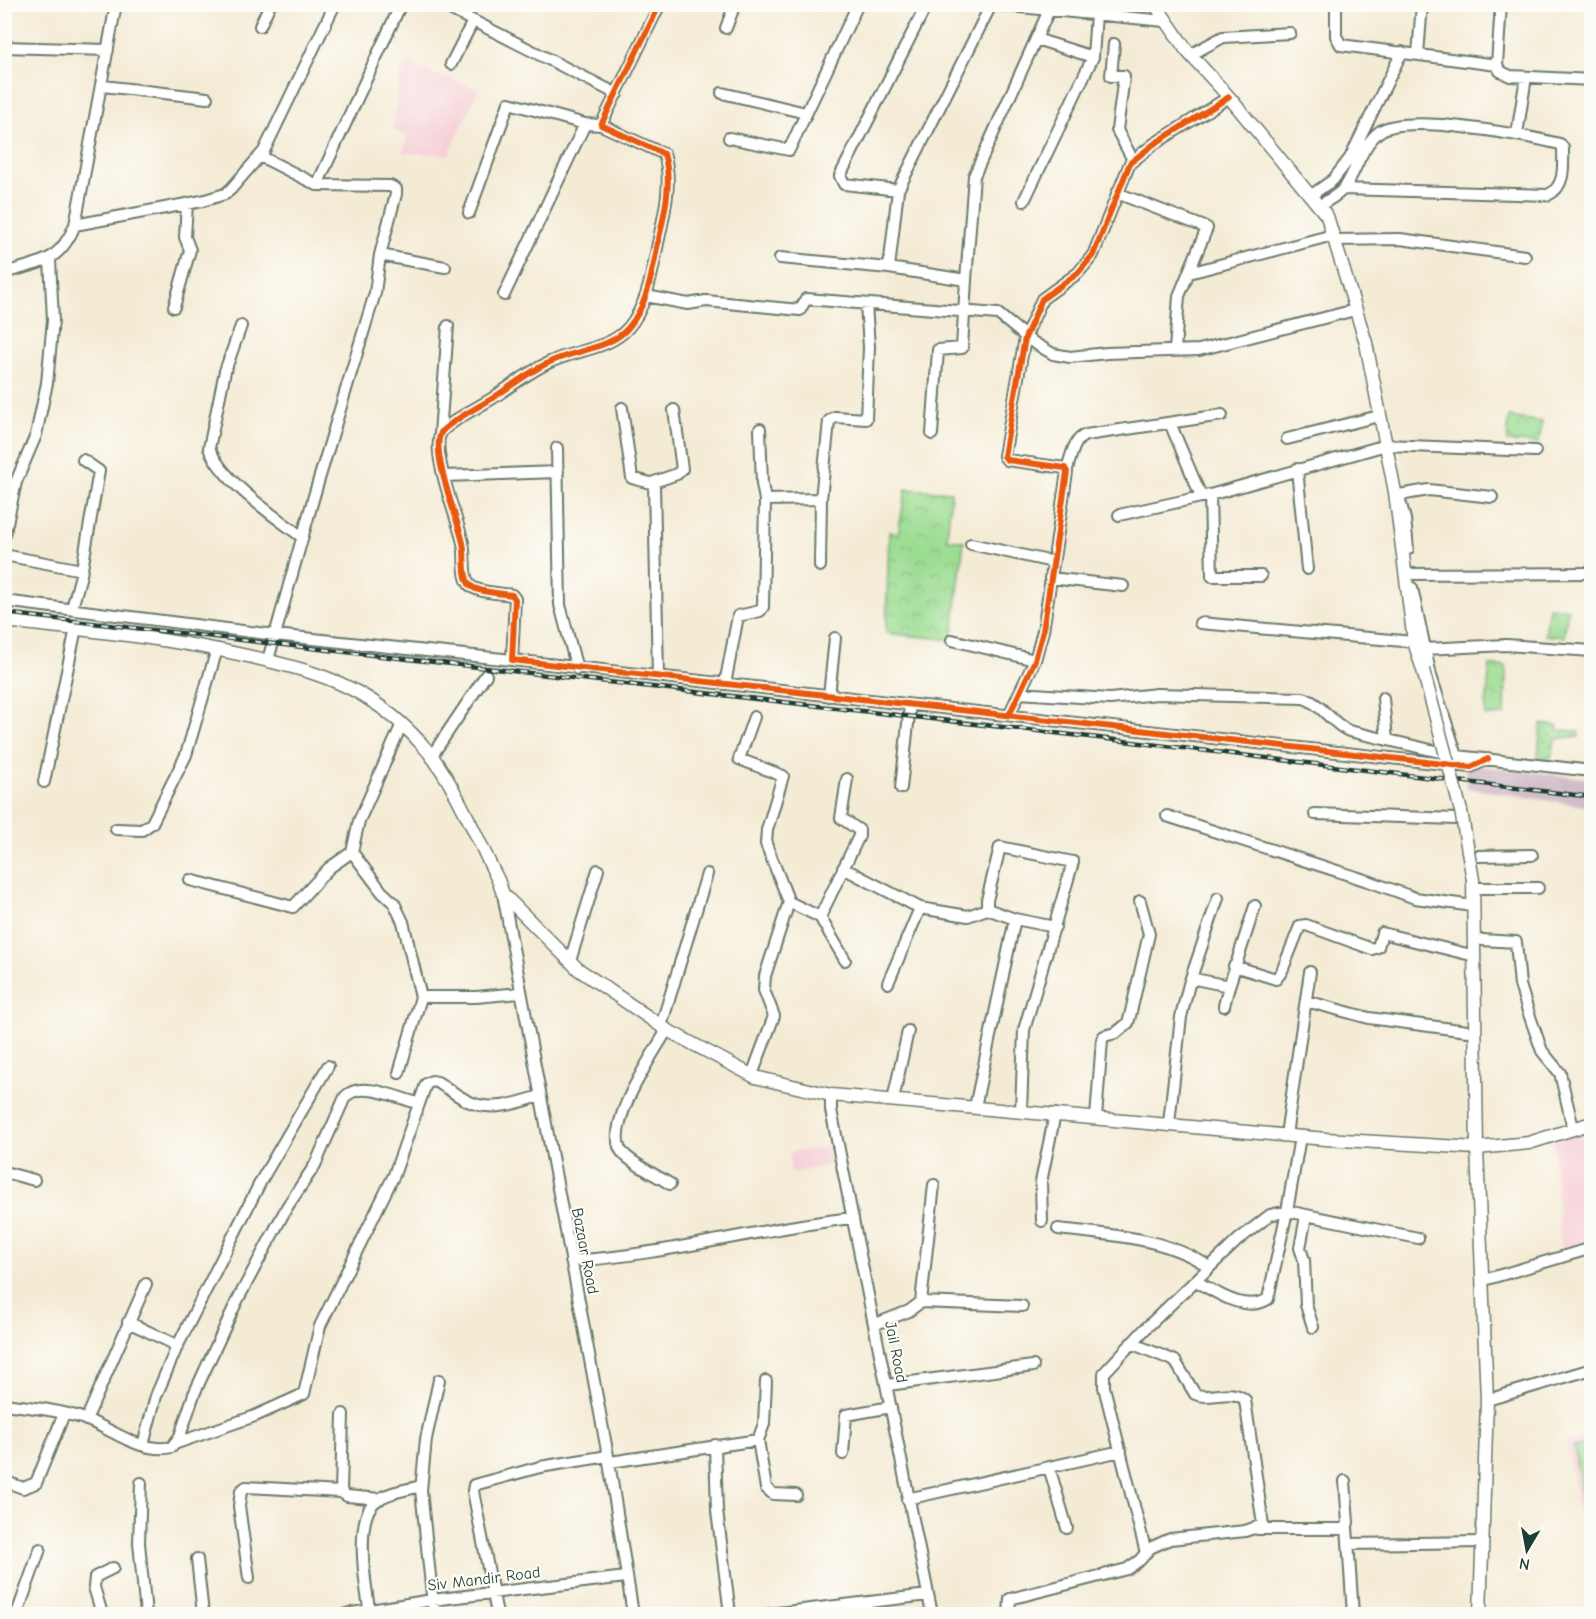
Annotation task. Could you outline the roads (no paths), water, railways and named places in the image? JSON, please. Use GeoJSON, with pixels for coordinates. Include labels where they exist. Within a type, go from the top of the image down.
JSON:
{"type":"FeatureCollection","features":[{"type":"Feature","properties":{"kind":"main road"},"geometry":{"type":"LineString","coordinates":[[1155,4],[1190,55],[1229,97],[1327,216],[1366,344],[1379,416],[1397,494],[1422,670],[1461,811],[1477,884],[1477,1148],[1487,1400],[1480,1614]]}},
{"type":"Feature","properties":{"kind":"main road"},"geometry":{"type":"LineString","coordinates":[[4,621],[104,630],[268,660],[308,671],[362,695],[382,707],[431,757],[493,871],[503,894],[578,969],[664,1028],[752,1076],[831,1095],[1300,1137],[1477,1148],[1529,1143],[1592,1123]]}},
{"type":"Feature","properties":{"kind":"street"},"geometry":{"type":"LineString","coordinates":[[4,273],[50,260],[60,252],[75,225],[103,86],[116,4]]}},
{"type":"Feature","properties":{"kind":"street"},"geometry":{"type":"LineString","coordinates":[[260,26],[270,4]]}},
{"type":"Feature","properties":{"kind":"street"},"geometry":{"type":"LineString","coordinates":[[75,225],[187,204],[225,194],[260,156],[335,4]]}},
{"type":"Feature","properties":{"kind":"street"},"geometry":{"type":"LineString","coordinates":[[316,185],[401,4]]}},
{"type":"Feature","properties":{"kind":"street"},"geometry":{"type":"LineString","coordinates":[[440,4],[616,94]]}},
{"type":"Feature","properties":{"kind":"street"},"geometry":{"type":"LineString","coordinates":[[601,125],[660,4]]}},
{"type":"Feature","properties":{"kind":"street"},"geometry":{"type":"LineString","coordinates":[[726,28],[735,4]]}},
{"type":"Feature","properties":{"kind":"street"},"geometry":{"type":"LineString","coordinates":[[789,4],[794,4]]}},
{"type":"Feature","properties":{"kind":"street"},"geometry":{"type":"LineString","coordinates":[[729,138],[789,150],[858,4]]}},
{"type":"Feature","properties":{"kind":"street"},"geometry":{"type":"LineString","coordinates":[[898,190],[844,184],[840,176],[927,4]]}},
{"type":"Feature","properties":{"kind":"street"},"geometry":{"type":"LineString","coordinates":[[1336,4],[1338,43],[1497,65]]}},
{"type":"Feature","properties":{"kind":"street"},"geometry":{"type":"LineString","coordinates":[[1418,54],[1422,4]]}},
{"type":"Feature","properties":{"kind":"street"},"geometry":{"type":"LineString","coordinates":[[1501,4],[1497,65],[1504,74],[1592,80]]}},
{"type":"Feature","properties":{"kind":"street"},"geometry":{"type":"LineString","coordinates":[[888,268],[898,190],[990,5],[1022,6],[1165,21]]}},
{"type":"Feature","properties":{"kind":"street"},"geometry":{"type":"LineString","coordinates":[[932,434],[938,350],[962,348],[962,310],[974,176],[1049,10]]}},
{"type":"Feature","properties":{"kind":"street"},"geometry":{"type":"LineString","coordinates":[[1024,201],[1093,57],[1096,14]]}},
{"type":"Feature","properties":{"kind":"street"},"geometry":{"type":"LineString","coordinates":[[451,64],[472,21]]}},
{"type":"Feature","properties":{"kind":"street"},"geometry":{"type":"LineString","coordinates":[[1190,55],[1223,37],[1290,33]]}},
{"type":"Feature","properties":{"kind":"street"},"geometry":{"type":"LineString","coordinates":[[1036,39],[1093,57]]}},
{"type":"Feature","properties":{"kind":"street"},"geometry":{"type":"LineString","coordinates":[[1113,44],[1111,76],[1124,76],[1117,130],[1133,160]]}},
{"type":"Feature","properties":{"kind":"street"},"geometry":{"type":"LineString","coordinates":[[4,47],[108,50]]}},
{"type":"Feature","properties":{"kind":"street"},"geometry":{"type":"LineString","coordinates":[[1310,196],[1333,180],[1350,158],[1402,52]]}},
{"type":"Feature","properties":{"kind":"street"},"geometry":{"type":"LineString","coordinates":[[1517,134],[1526,77]]}},
{"type":"Feature","properties":{"kind":"street"},"geometry":{"type":"LineString","coordinates":[[103,86],[207,98]]}},
{"type":"Feature","properties":{"kind":"street"},"geometry":{"type":"LineString","coordinates":[[722,93],[806,113]]}},
{"type":"Feature","properties":{"kind":"street"},"geometry":{"type":"LineString","coordinates":[[1067,469],[1007,460],[1004,456],[1025,338],[1047,293],[1078,273],[1093,255],[1117,193],[1133,160],[1154,144],[1229,97]]}},
{"type":"Feature","properties":{"kind":"street"},"geometry":{"type":"LineString","coordinates":[[440,434],[458,420],[548,363],[610,342],[621,336],[637,315],[646,296],[664,212],[668,166],[664,154],[601,125],[585,124],[509,103],[469,213]]}},
{"type":"Feature","properties":{"kind":"street"},"geometry":{"type":"LineString","coordinates":[[504,295],[585,124]]}},
{"type":"Feature","properties":{"kind":"street"},"geometry":{"type":"LineString","coordinates":[[1319,206],[1343,189],[1373,138],[1386,128],[1434,125],[1517,134],[1562,145],[1562,179],[1557,190],[1548,195],[1343,189]]}},
{"type":"Feature","properties":{"kind":"street"},"geometry":{"type":"LineString","coordinates":[[260,156],[316,185],[394,187],[396,194],[380,255],[373,302],[302,537],[268,660]]}},
{"type":"Feature","properties":{"kind":"street"},"geometry":{"type":"LineString","coordinates":[[1117,193],[1205,226],[1207,231],[1177,305],[1175,350]]}},
{"type":"Feature","properties":{"kind":"street"},"geometry":{"type":"LineString","coordinates":[[174,307],[190,250],[185,237],[187,204]]}},
{"type":"Feature","properties":{"kind":"street"},"geometry":{"type":"LineString","coordinates":[[1189,273],[1334,238],[1400,239],[1525,255]]}},
{"type":"Feature","properties":{"kind":"street"},"geometry":{"type":"LineString","coordinates":[[380,255],[445,267]]}},
{"type":"Feature","properties":{"kind":"street"},"geometry":{"type":"LineString","coordinates":[[780,258],[888,268],[966,280]]}},
{"type":"Feature","properties":{"kind":"street"},"geometry":{"type":"LineString","coordinates":[[4,537],[16,482],[36,435],[47,383],[53,320],[50,260]]}},
{"type":"Feature","properties":{"kind":"street"},"geometry":{"type":"LineString","coordinates":[[646,296],[688,304],[709,302],[800,310],[806,299],[998,314],[1025,338],[1053,354],[1070,357],[1218,346],[1356,310]]}},
{"type":"Feature","properties":{"kind":"street"},"geometry":{"type":"LineString","coordinates":[[820,566],[821,499],[829,421],[835,417],[866,419],[869,347],[866,304]]}},
{"type":"Feature","properties":{"kind":"street"},"geometry":{"type":"LineString","coordinates":[[241,326],[225,371],[209,448],[213,457],[235,482],[302,537]]}},
{"type":"Feature","properties":{"kind":"street"},"geometry":{"type":"LineString","coordinates":[[448,326],[439,448],[444,476],[464,545],[467,582],[473,588],[514,596],[516,606],[512,660]]}},
{"type":"Feature","properties":{"kind":"street"},"geometry":{"type":"LineString","coordinates":[[622,408],[633,480],[654,482],[677,474],[682,469],[674,410]]}},
{"type":"Feature","properties":{"kind":"street"},"geometry":{"type":"LineString","coordinates":[[1009,715],[1035,660],[1043,631],[1067,469],[1080,437],[1222,415]]}},
{"type":"Feature","properties":{"kind":"street"},"geometry":{"type":"LineString","coordinates":[[1287,439],[1379,416]]}},
{"type":"Feature","properties":{"kind":"street"},"geometry":{"type":"LineString","coordinates":[[1170,423],[1205,496],[1212,576],[1261,576]]}},
{"type":"Feature","properties":{"kind":"street"},"geometry":{"type":"LineString","coordinates":[[725,684],[738,615],[762,610],[764,607],[765,500],[762,484],[760,429]]}},
{"type":"Feature","properties":{"kind":"street"},"geometry":{"type":"LineString","coordinates":[[1119,515],[1205,496],[1386,445],[1536,451]]}},
{"type":"Feature","properties":{"kind":"street"},"geometry":{"type":"LineString","coordinates":[[557,448],[560,605],[577,669]]}},
{"type":"Feature","properties":{"kind":"street"},"geometry":{"type":"LineString","coordinates":[[72,608],[82,570],[99,471],[83,460]]}},
{"type":"Feature","properties":{"kind":"street"},"geometry":{"type":"LineString","coordinates":[[1297,470],[1307,569]]}},
{"type":"Feature","properties":{"kind":"street"},"geometry":{"type":"LineString","coordinates":[[444,476],[558,472]]}},
{"type":"Feature","properties":{"kind":"street"},"geometry":{"type":"LineString","coordinates":[[654,482],[658,676]]}},
{"type":"Feature","properties":{"kind":"street"},"geometry":{"type":"LineString","coordinates":[[1397,494],[1429,490],[1492,497]]}},
{"type":"Feature","properties":{"kind":"street"},"geometry":{"type":"LineString","coordinates":[[765,500],[821,499]]}},
{"type":"Feature","properties":{"kind":"street"},"geometry":{"type":"LineString","coordinates":[[971,544],[1053,562]]}},
{"type":"Feature","properties":{"kind":"street"},"geometry":{"type":"LineString","coordinates":[[4,555],[82,570]]}},
{"type":"Feature","properties":{"kind":"street"},"geometry":{"type":"LineString","coordinates":[[1407,575],[1592,573]]}},
{"type":"Feature","properties":{"kind":"street"},"geometry":{"type":"LineString","coordinates":[[1050,578],[1124,586]]}},
{"type":"Feature","properties":{"kind":"street"},"geometry":{"type":"LineString","coordinates":[[4,601],[275,635],[1471,767],[1488,759]]}},
{"type":"Feature","properties":{"kind":"street"},"geometry":{"type":"LineString","coordinates":[[1200,622],[1420,645],[1506,645],[1592,651]]}},
{"type":"Feature","properties":{"kind":"street"},"geometry":{"type":"LineString","coordinates":[[44,782],[76,628]]}},
{"type":"Feature","properties":{"kind":"street"},"geometry":{"type":"LineString","coordinates":[[829,696],[835,638]]}},
{"type":"Feature","properties":{"kind":"street"},"geometry":{"type":"LineString","coordinates":[[952,640],[1035,660]]}},
{"type":"Feature","properties":{"kind":"street"},"geometry":{"type":"LineString","coordinates":[[1420,645],[1457,756]]}},
{"type":"Feature","properties":{"kind":"street"},"geometry":{"type":"LineString","coordinates":[[116,829],[142,830],[152,823],[186,754],[217,649]]}},
{"type":"Feature","properties":{"kind":"street"},"geometry":{"type":"LineString","coordinates":[[431,757],[486,675]]}},
{"type":"Feature","properties":{"kind":"street"},"geometry":{"type":"LineString","coordinates":[[1019,693],[1110,699],[1157,694],[1303,698],[1311,700],[1342,728],[1387,740],[1457,756],[1592,771]]}},
{"type":"Feature","properties":{"kind":"street"},"geometry":{"type":"LineString","coordinates":[[1383,698],[1387,740]]}},
{"type":"Feature","properties":{"kind":"street"},"geometry":{"type":"LineString","coordinates":[[901,788],[910,705]]}},
{"type":"Feature","properties":{"kind":"street"},"geometry":{"type":"LineString","coordinates":[[752,1076],[774,1016],[764,990],[765,976],[789,902],[766,844],[767,830],[783,776],[740,759],[754,717]]}},
{"type":"Feature","properties":{"kind":"street"},"geometry":{"type":"LineString","coordinates":[[189,880],[293,907],[329,868],[352,852],[359,821],[401,726]]}},
{"type":"Feature","properties":{"kind":"street"},"geometry":{"type":"LineString","coordinates":[[820,917],[860,832],[841,818],[847,779]]}},
{"type":"Feature","properties":{"kind":"street"},"geometry":{"type":"LineString","coordinates":[[1315,814],[1456,819]]}},
{"type":"Feature","properties":{"kind":"street"},"geometry":{"type":"LineString","coordinates":[[1167,816],[1371,882],[1398,893],[1466,905]]}},
{"type":"Feature","properties":{"kind":"street"},"geometry":{"type":"LineString","coordinates":[[987,909],[987,900],[1001,846],[1072,860],[1055,927],[1024,1030],[1021,1111]]}},
{"type":"Feature","properties":{"kind":"street"},"geometry":{"type":"LineString","coordinates":[[352,852],[382,892],[394,903],[403,922],[421,997],[399,1073]]}},
{"type":"Feature","properties":{"kind":"street"},"geometry":{"type":"LineString","coordinates":[[1478,856],[1532,855]]}},
{"type":"Feature","properties":{"kind":"street"},"geometry":{"type":"LineString","coordinates":[[843,868],[920,908],[968,916],[987,909],[1016,919],[1055,927]]}},
{"type":"Feature","properties":{"kind":"street"},"geometry":{"type":"LineString","coordinates":[[570,961],[597,870]]}},
{"type":"Feature","properties":{"kind":"street"},"geometry":{"type":"LineString","coordinates":[[670,1184],[624,1155],[618,1139],[619,1124],[664,1028],[707,874]]}},
{"type":"Feature","properties":{"kind":"street"},"geometry":{"type":"LineString","coordinates":[[1477,884],[1538,888]]}},
{"type":"Feature","properties":{"kind":"street","name":"Bazaar Road"},"geometry":{"type":"LineString","coordinates":[[503,894],[609,1459],[633,1614]]}},
{"type":"Feature","properties":{"kind":"street"},"geometry":{"type":"LineString","coordinates":[[1169,1124],[1181,1017],[1189,984],[1218,898]]}},
{"type":"Feature","properties":{"kind":"street"},"geometry":{"type":"LineString","coordinates":[[1096,1117],[1102,1040],[1104,1036],[1116,1033],[1128,1023],[1149,934],[1140,901]]}},
{"type":"Feature","properties":{"kind":"street"},"geometry":{"type":"LineString","coordinates":[[789,902],[820,917],[845,960]]}},
{"type":"Feature","properties":{"kind":"street"},"geometry":{"type":"LineString","coordinates":[[1224,1006],[1234,966],[1255,906]]}},
{"type":"Feature","properties":{"kind":"street"},"geometry":{"type":"LineString","coordinates":[[888,983],[920,908]]}},
{"type":"Feature","properties":{"kind":"street"},"geometry":{"type":"LineString","coordinates":[[975,1107],[1016,919]]}},
{"type":"Feature","properties":{"kind":"street"},"geometry":{"type":"LineString","coordinates":[[1234,966],[1276,979],[1282,972],[1300,926],[1306,925],[1372,949],[1378,947],[1382,933],[1467,954]]}},
{"type":"Feature","properties":{"kind":"street"},"geometry":{"type":"LineString","coordinates":[[1482,940],[1516,942],[1520,985],[1528,1011],[1542,1051],[1560,1073],[1574,1128]]}},
{"type":"Feature","properties":{"kind":"street"},"geometry":{"type":"LineString","coordinates":[[1286,1135],[1310,972]]}},
{"type":"Feature","properties":{"kind":"street"},"geometry":{"type":"LineString","coordinates":[[1189,984],[1195,979],[1229,986]]}},
{"type":"Feature","properties":{"kind":"street"},"geometry":{"type":"LineString","coordinates":[[421,997],[476,997],[520,993]]}},
{"type":"Feature","properties":{"kind":"street"},"geometry":{"type":"LineString","coordinates":[[1306,1001],[1369,1018],[1467,1031]]}},
{"type":"Feature","properties":{"kind":"street"},"geometry":{"type":"LineString","coordinates":[[893,1100],[908,1031]]}},
{"type":"Feature","properties":{"kind":"street"},"geometry":{"type":"LineString","coordinates":[[143,1445],[156,1396],[176,1349],[262,1179],[328,1066]]}},
{"type":"Feature","properties":{"kind":"street"},"geometry":{"type":"LineString","coordinates":[[4,1404],[86,1420],[143,1445],[164,1449],[255,1416],[304,1394],[320,1326],[394,1175],[417,1103],[426,1084],[432,1081],[470,1102],[491,1106],[501,1107],[540,1096]]}},
{"type":"Feature","properties":{"kind":"street"},"geometry":{"type":"LineString","coordinates":[[177,1443],[194,1394],[236,1303],[287,1207],[315,1165],[345,1097],[351,1092],[373,1091],[417,1103]]}},
{"type":"Feature","properties":{"kind":"street","name":"Jail Road"},"geometry":{"type":"LineString","coordinates":[[831,1095],[831,1110],[888,1386],[907,1499],[932,1614]]}},
{"type":"Feature","properties":{"kind":"street"},"geometry":{"type":"LineString","coordinates":[[1042,1221],[1041,1182],[1055,1114]]}},
{"type":"Feature","properties":{"kind":"street"},"geometry":{"type":"LineString","coordinates":[[1196,1281],[1222,1296],[1250,1305],[1268,1299],[1300,1137]]}},
{"type":"Feature","properties":{"kind":"street"},"geometry":{"type":"LineString","coordinates":[[4,1172],[34,1180]]}},
{"type":"Feature","properties":{"kind":"street"},"geometry":{"type":"LineString","coordinates":[[921,1302],[934,1185]]}},
{"type":"Feature","properties":{"kind":"street"},"geometry":{"type":"LineString","coordinates":[[1146,1553],[1102,1379],[1107,1368],[1209,1267],[1261,1221],[1287,1211],[1418,1238]]}},
{"type":"Feature","properties":{"kind":"street"},"geometry":{"type":"LineString","coordinates":[[1306,1215],[1300,1250],[1304,1260],[1306,1305],[1313,1327]]}},
{"type":"Feature","properties":{"kind":"street"},"geometry":{"type":"LineString","coordinates":[[571,1261],[661,1251],[796,1224],[854,1218]]}},
{"type":"Feature","properties":{"kind":"street"},"geometry":{"type":"LineString","coordinates":[[1058,1229],[1139,1240],[1193,1256],[1209,1267]]}},
{"type":"Feature","properties":{"kind":"street"},"geometry":{"type":"LineString","coordinates":[[1484,1280],[1592,1248]]}},
{"type":"Feature","properties":{"kind":"street"},"geometry":{"type":"LineString","coordinates":[[86,1420],[146,1284]]}},
{"type":"Feature","properties":{"kind":"street"},"geometry":{"type":"LineString","coordinates":[[877,1334],[921,1302],[1022,1306]]}},
{"type":"Feature","properties":{"kind":"street"},"geometry":{"type":"LineString","coordinates":[[128,1322],[172,1343],[176,1349]]}},
{"type":"Feature","properties":{"kind":"street"},"geometry":{"type":"LineString","coordinates":[[1134,1340],[1175,1361],[1195,1394],[1203,1397],[1235,1395],[1245,1400],[1257,1487],[1264,1518],[1263,1524],[1253,1529]]}},
{"type":"Feature","properties":{"kind":"street"},"geometry":{"type":"LineString","coordinates":[[888,1386],[1033,1366]]}},
{"type":"Feature","properties":{"kind":"street"},"geometry":{"type":"LineString","coordinates":[[1487,1400],[1592,1369]]}},
{"type":"Feature","properties":{"kind":"street"},"geometry":{"type":"LineString","coordinates":[[434,1614],[421,1486],[426,1439],[439,1380]]}},
{"type":"Feature","properties":{"kind":"street"},"geometry":{"type":"LineString","coordinates":[[766,1381],[764,1424],[759,1440],[768,1491],[773,1494],[796,1495]]}},
{"type":"Feature","properties":{"kind":"street"},"geometry":{"type":"LineString","coordinates":[[843,1454],[846,1415],[891,1407]]}},
{"type":"Feature","properties":{"kind":"street"},"geometry":{"type":"LineString","coordinates":[[4,1481],[23,1488],[36,1483],[64,1414]]}},
{"type":"Feature","properties":{"kind":"street"},"geometry":{"type":"LineString","coordinates":[[341,1492],[343,1414]]}},
{"type":"Feature","properties":{"kind":"street"},"geometry":{"type":"LineString","coordinates":[[496,1614],[473,1491],[474,1485],[540,1467],[759,1440]]}},
{"type":"Feature","properties":{"kind":"street"},"geometry":{"type":"LineString","coordinates":[[715,1445],[717,1512],[730,1614]]}},
{"type":"Feature","properties":{"kind":"street"},"geometry":{"type":"LineString","coordinates":[[907,1499],[1121,1451]]}},
{"type":"Feature","properties":{"kind":"street"},"geometry":{"type":"LineString","coordinates":[[1049,1467],[1067,1528]]}},
{"type":"Feature","properties":{"kind":"street"},"geometry":{"type":"LineString","coordinates":[[1345,1481],[1353,1614]]}},
{"type":"Feature","properties":{"kind":"street"},"geometry":{"type":"LineString","coordinates":[[141,1483],[139,1543],[146,1614]]}},
{"type":"Feature","properties":{"kind":"street"},"geometry":{"type":"LineString","coordinates":[[249,1578],[239,1506],[241,1491],[246,1487],[341,1492],[347,1496],[380,1498],[421,1486]]}},
{"type":"Feature","properties":{"kind":"street"},"geometry":{"type":"LineString","coordinates":[[370,1612],[363,1530],[369,1509],[380,1498]]}},
{"type":"Feature","properties":{"kind":"street"},"geometry":{"type":"LineString","coordinates":[[1008,1614],[1010,1599],[1127,1569],[1157,1543],[1170,1539],[1253,1529],[1343,1529],[1347,1527]]}},
{"type":"Feature","properties":{"kind":"street"},"geometry":{"type":"LineString","coordinates":[[1348,1544],[1482,1542]]}},
{"type":"Feature","properties":{"kind":"street"},"geometry":{"type":"LineString","coordinates":[[17,1614],[40,1549]]}},
{"type":"Feature","properties":{"kind":"street"},"geometry":{"type":"LineString","coordinates":[[197,1559],[203,1614]]}},
{"type":"Feature","properties":{"kind":"street"},"geometry":{"type":"LineString","coordinates":[[102,1614],[94,1587],[95,1577],[113,1568]]}},
{"type":"Feature","properties":{"kind":"street","name":"Siv Mandir Road"},"geometry":{"type":"LineString","coordinates":[[346,1614],[370,1612],[432,1600],[626,1577]]}},
{"type":"Feature","properties":{"kind":"street"},"geometry":{"type":"LineString","coordinates":[[769,1614],[928,1595]]}},
{"type":"Feature","properties":{"kind":"railway"},"geometry":{"type":"LineString","coordinates":[[4,613],[1592,797]]}}]}
